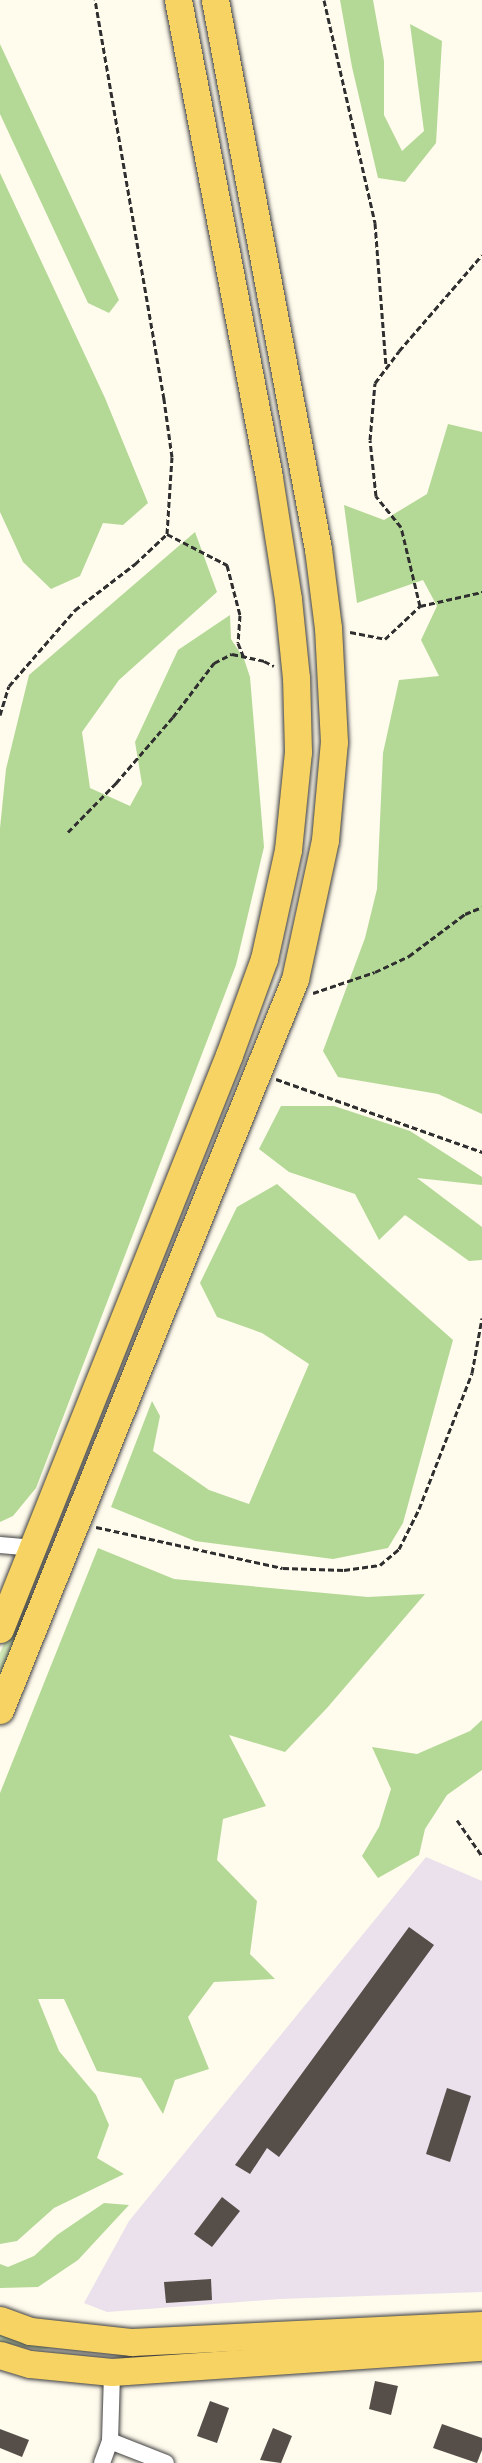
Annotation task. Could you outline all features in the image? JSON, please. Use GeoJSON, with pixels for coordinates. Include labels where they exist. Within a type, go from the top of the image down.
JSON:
{"type":"FeatureCollection","features":[{"type":"Feature","properties":{"kind":"main road"},"geometry":{"type":"LineString","coordinates":[[0,1629],[229,1055],[264,959],[288,850],[298,752],[296,678],[288,598],[269,477],[178,0]]}},
{"type":"Feature","properties":{"kind":"main road"},"geometry":{"type":"LineString","coordinates":[[0,1710],[295,979],[325,840],[334,742],[328,628],[316,537],[215,0]]}},
{"type":"Feature","properties":{"kind":"main road"},"geometry":{"type":"LineString","coordinates":[[0,2320],[30,2331],[132,2342],[482,2325]]}},
{"type":"Feature","properties":{"kind":"main road"},"geometry":{"type":"LineString","coordinates":[[0,2355],[30,2364],[112,2372],[482,2347]]}},
{"type":"Feature","properties":{"kind":"street"},"geometry":{"type":"LineString","coordinates":[[0,1545],[33,1548]]}},
{"type":"Feature","properties":{"kind":"street"},"geometry":{"type":"LineString","coordinates":[[102,2463],[110,2441],[112,2372]]}},
{"type":"Feature","properties":{"kind":"street"},"geometry":{"type":"LineString","coordinates":[[110,2441],[166,2463]]}},
{"type":"Feature","properties":{"kind":"path"},"geometry":{"type":"LineString","coordinates":[[0,715],[9,686],[75,610],[135,564],[167,534],[172,457],[169,434],[94,0]]}},
{"type":"Feature","properties":{"kind":"path"},"geometry":{"type":"LineString","coordinates":[[324,0],[375,223],[386,368]]}},
{"type":"Feature","properties":{"kind":"path"},"geometry":{"type":"LineString","coordinates":[[420,606],[401,527],[376,496],[370,440],[375,383],[482,255]]}},
{"type":"Feature","properties":{"kind":"path"},"geometry":{"type":"LineString","coordinates":[[167,534],[227,565],[240,615],[238,643],[244,658]]}},
{"type":"Feature","properties":{"kind":"path"},"geometry":{"type":"LineString","coordinates":[[328,628],[385,639],[420,606],[482,592]]}},
{"type":"Feature","properties":{"kind":"path"},"geometry":{"type":"LineString","coordinates":[[68,832],[116,783],[173,717],[214,663],[232,654],[264,661],[296,678]]}},
{"type":"Feature","properties":{"kind":"path"},"geometry":{"type":"LineString","coordinates":[[286,1002],[375,972],[409,956],[465,914],[482,907]]}},
{"type":"Feature","properties":{"kind":"path"},"geometry":{"type":"LineString","coordinates":[[257,1073],[482,1152]]}},
{"type":"Feature","properties":{"kind":"path"},"geometry":{"type":"LineString","coordinates":[[76,1523],[283,1568],[344,1570],[380,1565],[399,1549],[418,1509],[472,1373],[482,1318]]}},
{"type":"Feature","properties":{"kind":"path"},"geometry":{"type":"LineString","coordinates":[[457,1820],[482,1856]]}},
{"type":"Feature","properties":{"kind":"shaded area"},"geometry":{"type":"Polygon","coordinates":[[[426,1857],[482,1881],[482,2292],[279,2299],[107,2312],[84,2303],[129,2221],[426,1857]]]}},
{"type":"Feature","properties":{"kind":"green space"},"geometry":{"type":"Polygon","coordinates":[[[340,0],[373,0],[384,61],[384,115],[402,151],[424,131],[410,24],[442,41],[436,143],[405,182],[378,178],[352,67],[340,0]]]}},
{"type":"Feature","properties":{"kind":"green space"},"geometry":{"type":"Polygon","coordinates":[[[0,44],[119,300],[109,313],[88,303],[0,114],[0,44]]]}},
{"type":"Feature","properties":{"kind":"green space"},"geometry":{"type":"Polygon","coordinates":[[[0,173],[105,398],[148,503],[123,525],[103,523],[80,576],[51,589],[23,562],[0,512],[0,173]]]}},
{"type":"Feature","properties":{"kind":"green space"},"geometry":{"type":"Polygon","coordinates":[[[448,424],[482,432],[482,1114],[438,1094],[338,1077],[323,1051],[365,938],[377,889],[383,753],[399,680],[439,676],[421,640],[437,606],[423,580],[357,603],[344,505],[384,520],[427,494],[448,424]]]}},
{"type":"Feature","properties":{"kind":"green space"},"geometry":{"type":"Polygon","coordinates":[[[195,532],[217,592],[119,680],[82,732],[90,788],[130,806],[142,784],[135,742],[178,650],[230,615],[231,639],[244,659],[250,677],[264,847],[236,965],[36,1488],[13,1516],[0,1522],[0,828],[6,769],[29,675],[195,532]]]}},
{"type":"Feature","properties":{"kind":"green space"},"geometry":{"type":"Polygon","coordinates":[[[281,1106],[334,1106],[410,1131],[482,1177],[482,1185],[417,1178],[482,1227],[482,1260],[469,1261],[405,1215],[379,1240],[355,1194],[289,1172],[259,1149],[281,1106]]]}},
{"type":"Feature","properties":{"kind":"green space"},"geometry":{"type":"Polygon","coordinates":[[[277,1184],[453,1340],[403,1523],[388,1548],[333,1559],[195,1541],[111,1507],[152,1401],[160,1416],[153,1451],[209,1490],[249,1504],[309,1364],[262,1333],[217,1317],[200,1283],[237,1207],[277,1184]]]}},
{"type":"Feature","properties":{"kind":"green space"},"geometry":{"type":"Polygon","coordinates":[[[98,1548],[174,1579],[368,1597],[425,1594],[327,1708],[285,1752],[229,1735],[266,1806],[223,1819],[217,1860],[257,1901],[250,1954],[275,1979],[214,1982],[188,2017],[209,2069],[175,2080],[163,2114],[141,2078],[97,2071],[64,1999],[38,1999],[59,2051],[96,2095],[109,2125],[97,2158],[124,2174],[54,2208],[17,2241],[0,2244],[0,1793],[98,1548]]]}},
{"type":"Feature","properties":{"kind":"green space"},"geometry":{"type":"Polygon","coordinates":[[[28,1593],[32,1597],[0,1678],[0,1653],[22,1600],[28,1593]]]}},
{"type":"Feature","properties":{"kind":"green space"},"geometry":{"type":"Polygon","coordinates":[[[482,1720],[482,1770],[447,1795],[425,1829],[419,1855],[378,1878],[362,1856],[379,1827],[391,1789],[372,1747],[417,1754],[470,1731],[482,1720]]]}},
{"type":"Feature","properties":{"kind":"green space"},"geometry":{"type":"Polygon","coordinates":[[[104,2203],[129,2205],[78,2260],[38,2287],[0,2288],[0,2264],[8,2267],[34,2256],[57,2235],[104,2203]]]}},
{"type":"Feature","properties":{"kind":"green space"},"geometry":{"type":"Polygon","coordinates":[[[0,2330],[49,2344],[49,2348],[40,2350],[0,2341],[0,2330]]]}},
{"type":"Feature","properties":{"kind":"building"},"geometry":{"type":"Polygon","coordinates":[[[409,1927],[434,1945],[279,2157],[267,2148],[250,2174],[235,2165],[409,1927]]]}},
{"type":"Feature","properties":{"kind":"building"},"geometry":{"type":"Polygon","coordinates":[[[447,2088],[471,2096],[450,2162],[426,2154],[447,2088]]]}},
{"type":"Feature","properties":{"kind":"building"},"geometry":{"type":"Polygon","coordinates":[[[222,2197],[240,2211],[212,2247],[194,2234],[222,2197]]]}},
{"type":"Feature","properties":{"kind":"building"},"geometry":{"type":"Polygon","coordinates":[[[211,2279],[212,2300],[166,2303],[164,2282],[211,2279]]]}},
{"type":"Feature","properties":{"kind":"building"},"geometry":{"type":"Polygon","coordinates":[[[375,2381],[398,2386],[391,2415],[369,2409],[375,2381]]]}},
{"type":"Feature","properties":{"kind":"building"},"geometry":{"type":"Polygon","coordinates":[[[210,2401],[229,2408],[217,2443],[197,2436],[210,2401]]]}},
{"type":"Feature","properties":{"kind":"building"},"geometry":{"type":"Polygon","coordinates":[[[442,2424],[482,2438],[482,2450],[477,2463],[433,2448],[442,2424]]]}},
{"type":"Feature","properties":{"kind":"building"},"geometry":{"type":"Polygon","coordinates":[[[273,2428],[292,2436],[281,2463],[260,2460],[273,2428]]]}},
{"type":"Feature","properties":{"kind":"building"},"geometry":{"type":"Polygon","coordinates":[[[0,2429],[29,2440],[22,2457],[0,2448],[0,2429]]]}}]}
